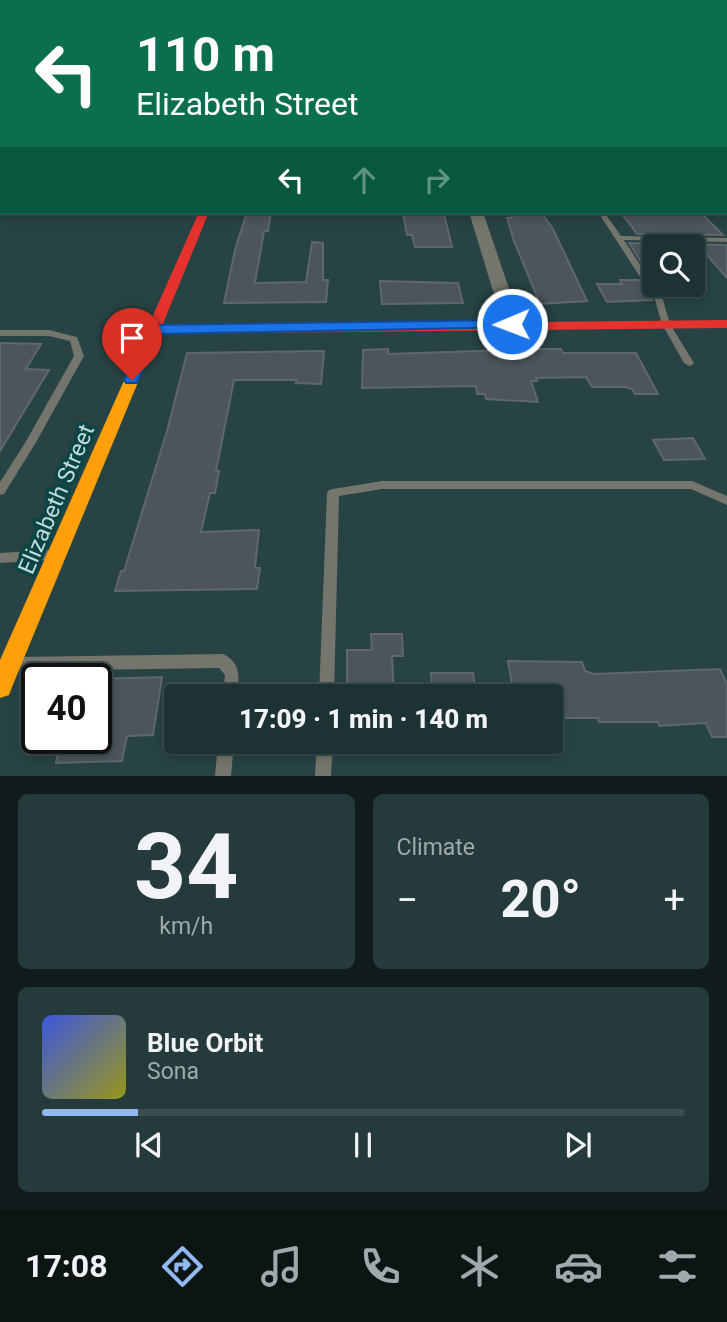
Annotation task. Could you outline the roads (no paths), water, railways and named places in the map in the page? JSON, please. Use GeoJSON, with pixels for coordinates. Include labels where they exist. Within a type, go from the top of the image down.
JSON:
{"type":"FeatureCollection","features":[{"type":"Feature","properties":{"kind":"street","name":"Elizabeth Street"},"geometry":{"type":"LineString","coordinates":[[0,687],[203,214]]}},
{"type":"Feature","properties":{"kind":"street"},"geometry":{"type":"LineString","coordinates":[[477,214],[512,324]]}},
{"type":"Feature","properties":{"kind":"street"},"geometry":{"type":"LineString","coordinates":[[153,330],[512,324],[727,324]]}},
{"type":"Feature","properties":{"kind":"lane"},"geometry":{"type":"LineString","coordinates":[[602,214],[659,300],[666,324],[689,363]]}},
{"type":"Feature","properties":{"kind":"lane"},"geometry":{"type":"LineString","coordinates":[[619,238],[727,240]]}},
{"type":"Feature","properties":{"kind":"lane"},"geometry":{"type":"LineString","coordinates":[[0,333],[49,333],[74,339],[79,356],[30,444],[0,491]]}},
{"type":"Feature","properties":{"kind":"lane"},"geometry":{"type":"LineString","coordinates":[[326,684],[333,492],[382,485],[692,485],[727,501]]}},
{"type":"Feature","properties":{"kind":"lane"},"geometry":{"type":"LineString","coordinates":[[0,558],[57,555]]}},
{"type":"Feature","properties":{"kind":"lane"},"geometry":{"type":"LineString","coordinates":[[10,665],[223,660],[232,673],[231,684]]}},
{"type":"Feature","properties":{"kind":"lane"},"geometry":{"type":"LineString","coordinates":[[223,776],[225,754]]}},
{"type":"Feature","properties":{"kind":"lane"},"geometry":{"type":"LineString","coordinates":[[323,776],[324,754]]}}]}
